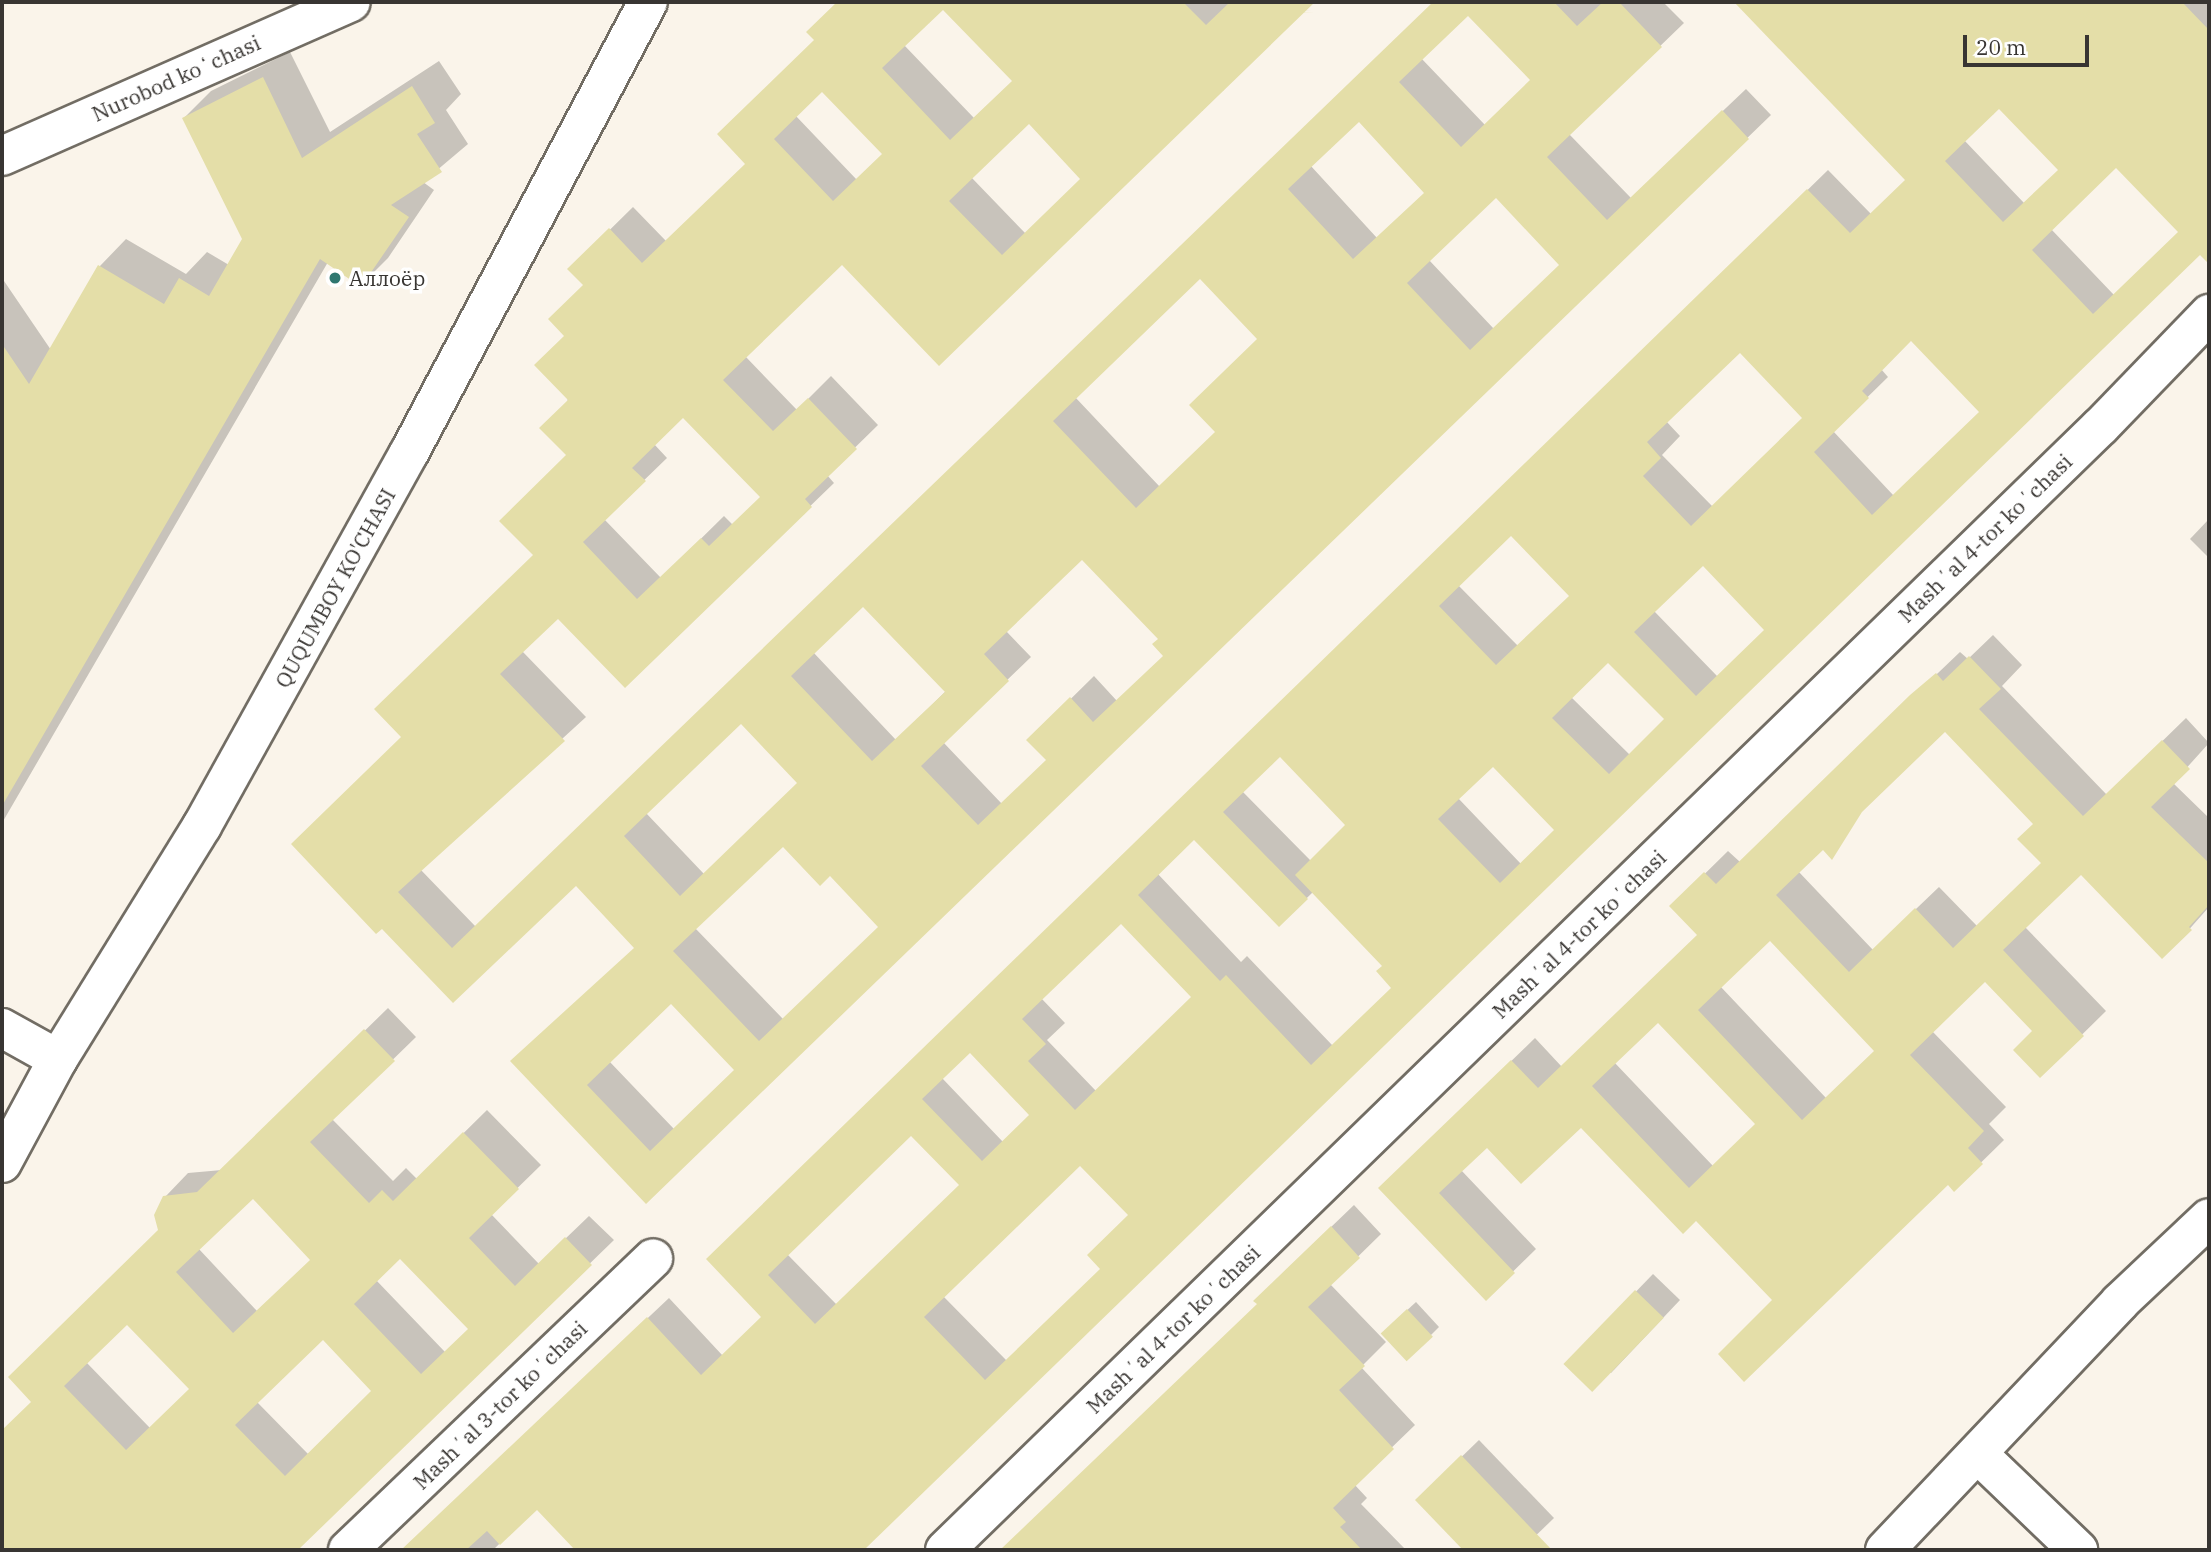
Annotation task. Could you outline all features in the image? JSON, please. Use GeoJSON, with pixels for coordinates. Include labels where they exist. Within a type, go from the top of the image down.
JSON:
{"type":"FeatureCollection","features":[{"type":"Feature","properties":{"kind":"street","name":"Nurobod koʻchasi"},"geometry":{"type":"LineString","coordinates":[[2,156],[351,2]]}},
{"type":"Feature","properties":{"kind":"street","name":"QUQUMBOY KO'CHASI"},"geometry":{"type":"LineString","coordinates":[[2,1163],[58,1059],[202,827],[409,453],[648,2]]}},
{"type":"Feature","properties":{"kind":"street","name":"Mashʼal 4-tor koʼchasi"},"geometry":{"type":"LineString","coordinates":[[945,1550],[2101,426],[2209,314]]}},
{"type":"Feature","properties":{"kind":"street"},"geometry":{"type":"LineString","coordinates":[[2,1028],[58,1059]]}},
{"type":"Feature","properties":{"kind":"street"},"geometry":{"type":"LineString","coordinates":[[1885,1550],[2120,1303],[2209,1217]]}},
{"type":"Feature","properties":{"kind":"street","name":"Mashʼal 3-tor koʼchasi"},"geometry":{"type":"LineString","coordinates":[[348,1550],[653,1259]]}},
{"type":"Feature","properties":{"kind":"street"},"geometry":{"type":"LineString","coordinates":[[1978,1454],[2078,1550]]}},
{"type":"Feature","properties":{"kind":"building"},"geometry":{"type":"Polygon","coordinates":[[[837,2],[1183,2],[1206,25],[1230,2],[1315,2],[939,366],[842,265],[723,380],[773,431],[808,398],[857,449],[805,499],[812,507],[625,688],[558,619],[500,674],[565,741],[398,892],[452,948],[1433,2],[1554,2],[1577,26],[1603,2],[1619,2],[1662,47],[1547,157],[1607,220],[1722,110],[1749,139],[646,1204],[510,1061],[634,948],[576,886],[453,1003],[382,929],[376,934],[291,844],[401,737],[374,709],[533,555],[499,521],[566,455],[539,428],[568,400],[534,365],[564,336],[548,319],[583,285],[567,269],[609,228],[642,263],[745,164],[717,134],[814,40],[806,32],[837,2]],[[943,10],[882,68],[950,140],[1012,81],[943,10]],[[1468,16],[1399,82],[1461,147],[1530,80],[1468,16]],[[822,92],[774,139],[833,201],[882,154],[822,92]],[[1359,122],[1288,189],[1353,259],[1424,193],[1359,122]],[[1029,124],[949,201],[1002,255],[1080,179],[1029,124]],[[1496,198],[1407,283],[1470,350],[1559,265],[1496,198]],[[1200,279],[1053,421],[1136,508],[1215,432],[1189,405],[1257,339],[1200,279]],[[683,418],[632,468],[646,481],[583,542],[637,599],[701,538],[709,546],[760,497],[683,418]],[[1082,560],[984,654],[1009,681],[921,766],[978,825],[1046,760],[1026,740],[1070,697],[1093,722],[1163,656],[1152,644],[1158,639],[1082,560]],[[863,607],[791,676],[872,761],[945,692],[863,607]],[[741,724],[624,836],[680,896],[797,783],[741,724]],[[783,847],[673,951],[759,1041],[878,927],[830,876],[820,886],[783,847]],[[671,1004],[587,1085],[650,1151],[734,1070],[671,1004]]]}},
{"type":"Feature","properties":{"kind":"building"},"geometry":{"type":"Polygon","coordinates":[[[1734,2],[2182,2],[2209,30],[2209,264],[2200,255],[864,1550],[575,1550],[537,1510],[500,1545],[487,1531],[466,1550],[401,1550],[647,1317],[701,1375],[761,1317],[706,1259],[1807,189],[1850,233],[1905,180],[1734,2]],[[1999,109],[1945,161],[2003,222],[2058,170],[1999,109]],[[2116,168],[2032,250],[2093,314],[2178,232],[2116,168]],[[1911,341],[1862,391],[1869,398],[1814,452],[1872,515],[1979,412],[1911,341]],[[1740,353],[1647,442],[1661,458],[1643,476],[1691,526],[1802,418],[1740,353]],[[1511,536],[1439,606],[1496,665],[1569,596],[1511,536]],[[1703,566],[1634,632],[1696,696],[1764,630],[1703,566]],[[1608,663],[1552,718],[1609,774],[1664,719],[1608,663]],[[1280,757],[1223,812],[1308,899],[1279,927],[1194,840],[1138,895],[1220,981],[1226,975],[1311,1065],[1391,988],[1376,971],[1382,966],[1295,875],[1345,825],[1280,757]],[[1493,767],[1438,819],[1500,883],[1554,830],[1493,767]],[[1121,924],[1022,1019],[1046,1044],[1028,1061],[1075,1110],[1191,997],[1121,924]],[[970,1053],[922,1099],[982,1161],[1029,1115],[970,1053]],[[911,1136],[768,1275],[815,1324],[959,1185],[911,1136]],[[1080,1166],[924,1317],[985,1380],[1100,1269],[1087,1255],[1128,1215],[1080,1166]]]}},
{"type":"Feature","properties":{"kind":"building"},"geometry":{"type":"Polygon","coordinates":[[[263,77],[302,158],[412,86],[435,123],[417,134],[442,172],[391,205],[409,217],[361,287],[320,259],[2,806],[2,344],[29,384],[98,265],[164,304],[179,278],[209,296],[242,239],[182,118],[263,77]]]}},
{"type":"Feature","properties":{"kind":"building"},"geometry":{"type":"Polygon","coordinates":[[[1969,656],[2001,689],[1979,709],[2083,816],[2162,740],[2190,769],[2151,807],[2209,863],[2209,905],[2189,927],[2192,930],[2162,959],[2081,875],[2003,950],[2084,1036],[2040,1078],[2013,1050],[2032,1031],[1985,982],[1910,1055],[1984,1131],[1968,1148],[1983,1164],[1954,1192],[1948,1185],[1744,1382],[1718,1354],[1772,1300],[1696,1221],[1683,1234],[1581,1128],[1521,1184],[1487,1148],[1439,1193],[1515,1273],[1486,1301],[1378,1188],[1511,1060],[1538,1088],[1697,935],[1669,906],[1704,872],[1716,884],[1910,695],[1936,673],[1943,681],[1969,656]],[[1945,732],[1862,812],[1832,860],[1823,850],[1776,895],[1849,972],[1915,908],[1953,948],[2041,863],[2017,839],[2033,824],[1945,732]],[[1770,941],[1698,1010],[1802,1120],[1874,1051],[1770,941]],[[1658,1023],[1592,1086],[1689,1188],[1755,1124],[1658,1023]]]}},
{"type":"Feature","properties":{"kind":"building"},"geometry":{"type":"Polygon","coordinates":[[[364,1029],[395,1061],[310,1142],[369,1203],[382,1190],[393,1201],[463,1132],[519,1189],[469,1238],[515,1286],[565,1237],[592,1265],[298,1550],[2,1550],[2,1430],[31,1402],[8,1377],[158,1230],[154,1215],[163,1196],[197,1192],[364,1029]],[[253,1199],[176,1272],[233,1333],[310,1260],[253,1199]],[[400,1259],[354,1304],[421,1374],[468,1329],[400,1259]],[[127,1325],[64,1386],[126,1450],[189,1389],[127,1325]],[[323,1340],[235,1425],[285,1476],[371,1391],[323,1340]]]}},
{"type":"Feature","properties":{"kind":"building"},"geometry":{"type":"Polygon","coordinates":[[[1331,1226],[1360,1258],[1308,1307],[1365,1366],[1339,1390],[1394,1449],[1333,1508],[1346,1522],[1340,1527],[1362,1550],[1000,1550],[1257,1304],[1253,1301],[1331,1226]]]}},
{"type":"Feature","properties":{"kind":"building"},"geometry":{"type":"Polygon","coordinates":[[[1635,1290],[1664,1318],[1592,1392],[1563,1364],[1635,1290]]]}},
{"type":"Feature","properties":{"kind":"building"},"geometry":{"type":"Polygon","coordinates":[[[1407,1309],[1433,1337],[1407,1361],[1381,1334],[1407,1309]]]}},
{"type":"Feature","properties":{"kind":"building"},"geometry":{"type":"Polygon","coordinates":[[[1461,1455],[1552,1550],[1463,1550],[1415,1500],[1461,1455]]]}},
{"type":"Feature","properties":{"kind":"place","name":"Аллоёр"},"geometry":{"type":"Point","coordinates":[335,278]}}]}
